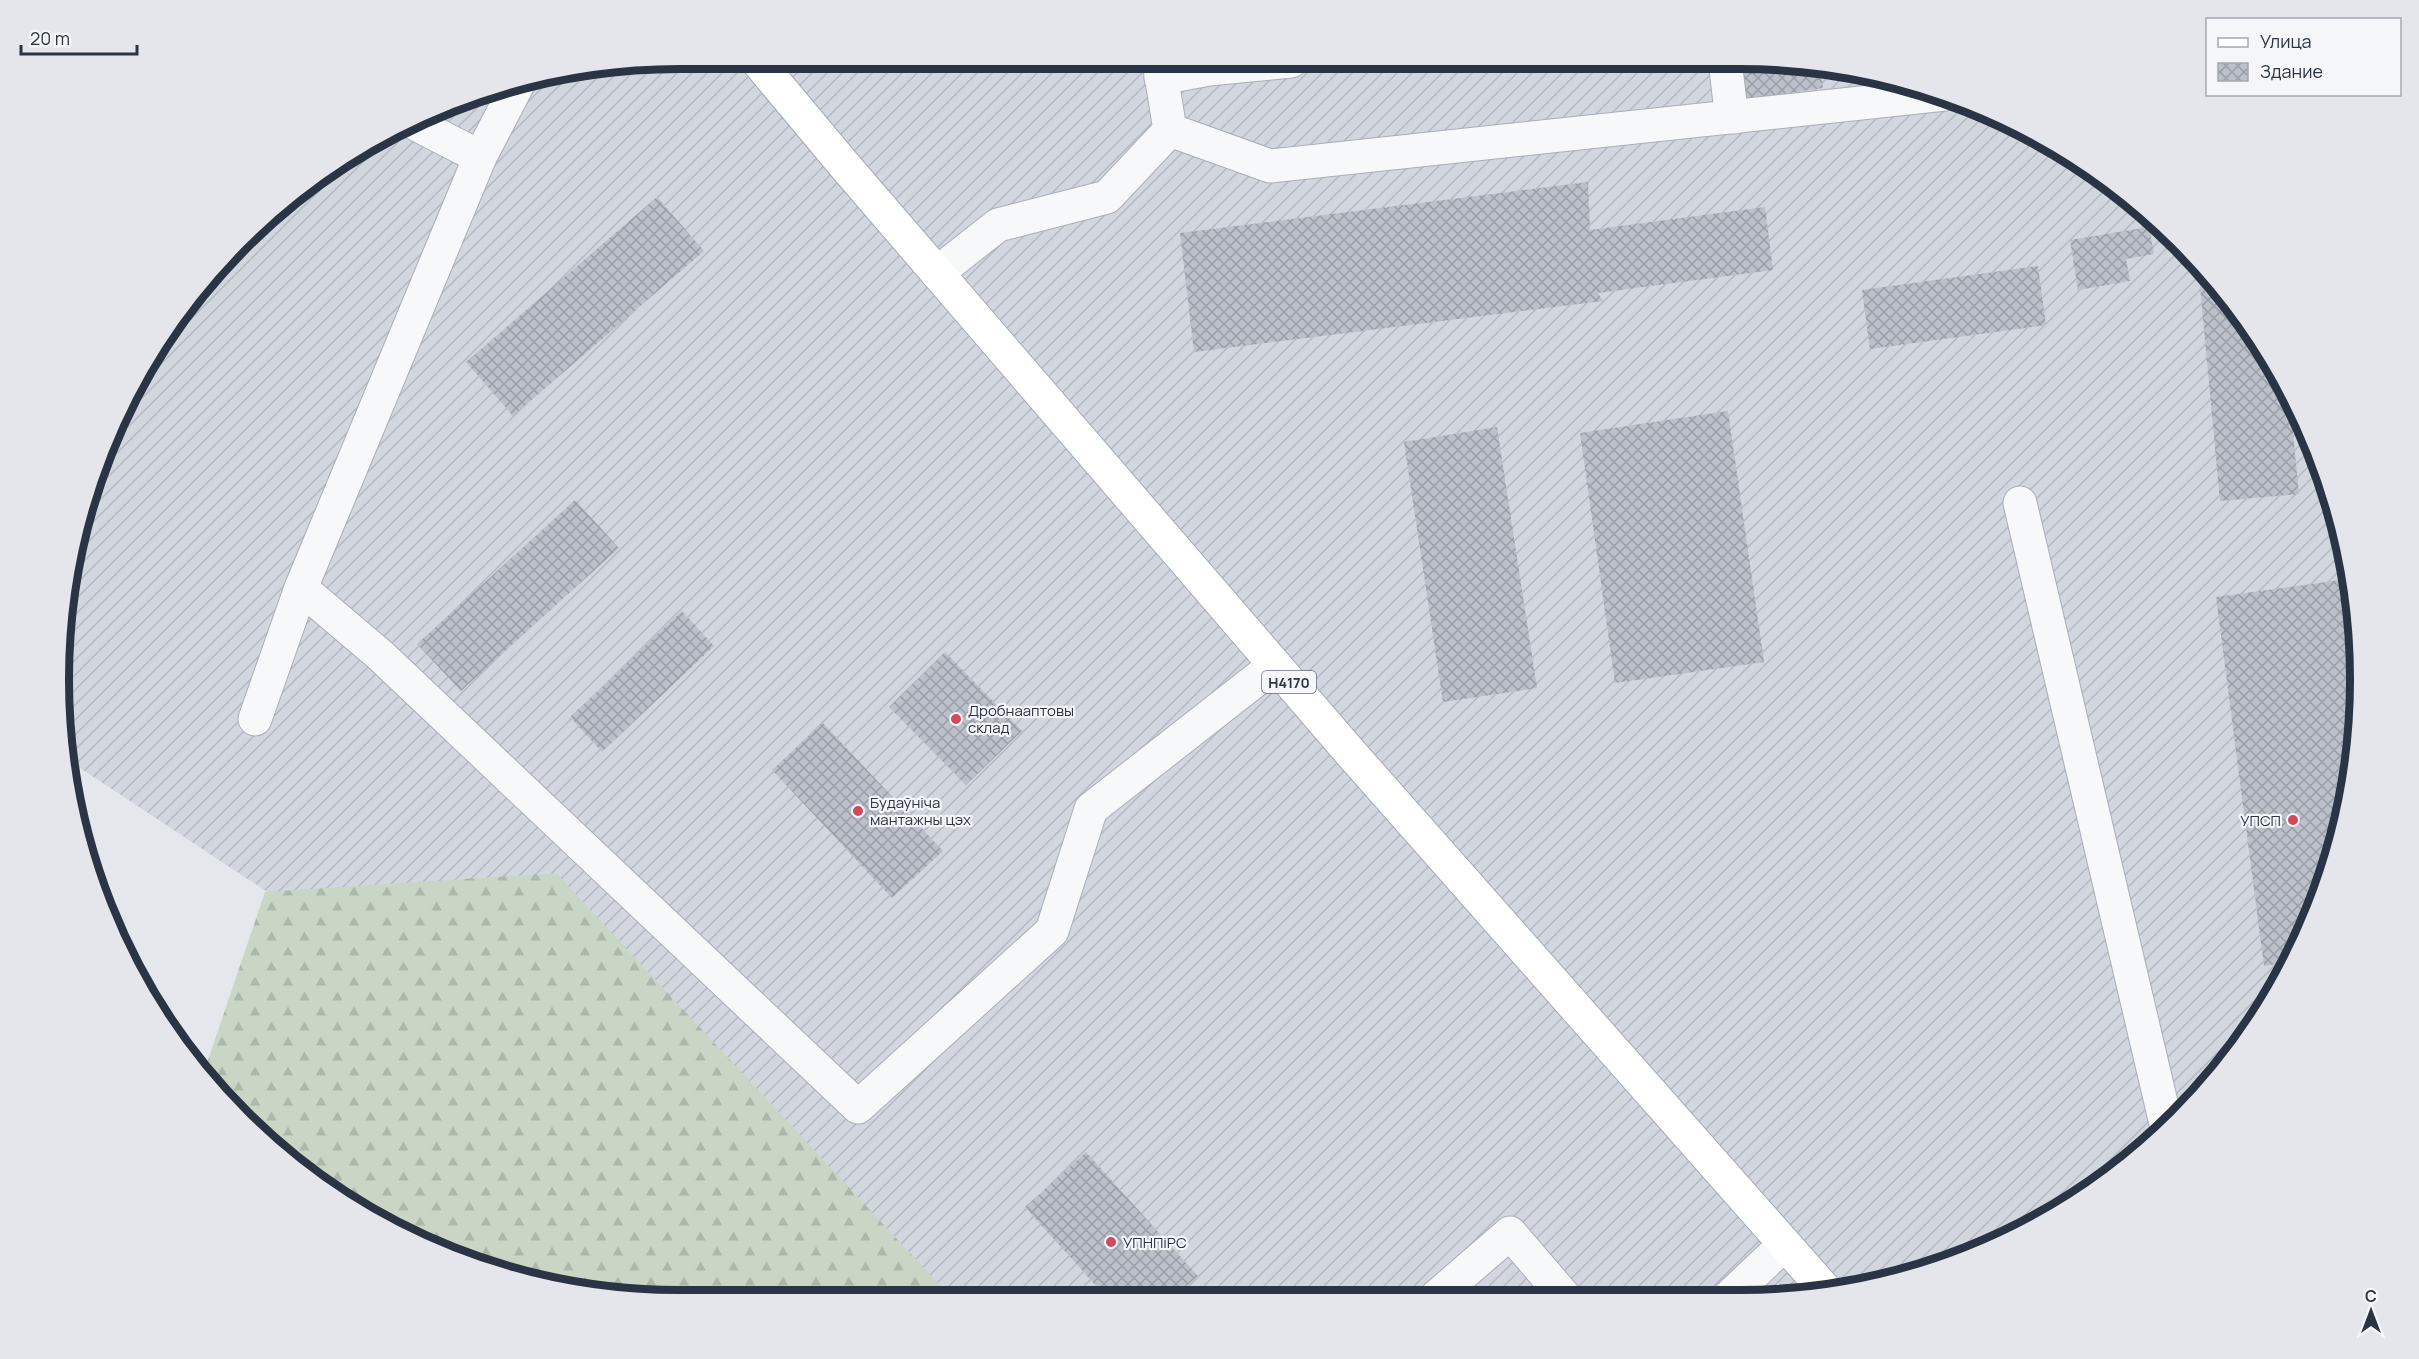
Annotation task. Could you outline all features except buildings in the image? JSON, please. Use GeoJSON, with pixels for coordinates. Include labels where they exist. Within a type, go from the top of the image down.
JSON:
{"type":"FeatureCollection","features":[{"type":"Feature","properties":{"kind":"main road","name":"Н4170"},"geometry":{"type":"LineString","coordinates":[[764,69],[1275,665],[1820,1285]]}},
{"type":"Feature","properties":{"kind":"lane"},"geometry":{"type":"LineString","coordinates":[[1170,130],[1160,70],[1209,69]]}},
{"type":"Feature","properties":{"kind":"lane"},"geometry":{"type":"LineString","coordinates":[[1726,69],[1730,103],[1735,117]]}},
{"type":"Feature","properties":{"kind":"lane"},"geometry":{"type":"LineString","coordinates":[[255,719],[301,588],[480,157],[514,92]]}},
{"type":"Feature","properties":{"kind":"lane"},"geometry":{"type":"LineString","coordinates":[[1170,130],[1270,166],[1921,97]]}},
{"type":"Feature","properties":{"kind":"lane"},"geometry":{"type":"LineString","coordinates":[[421,127],[480,157]]}},
{"type":"Feature","properties":{"kind":"lane"},"geometry":{"type":"LineString","coordinates":[[937,273],[998,225],[1107,197],[1170,130]]}},
{"type":"Feature","properties":{"kind":"lane"},"geometry":{"type":"LineString","coordinates":[[2020,503],[2164,1117]]}},
{"type":"Feature","properties":{"kind":"lane"},"geometry":{"type":"LineString","coordinates":[[301,588],[380,655],[858,1107],[1052,931],[1091,809],[1275,665]]}},
{"type":"Feature","properties":{"kind":"lane"},"geometry":{"type":"LineString","coordinates":[[1443,1290],[1510,1233],[1559,1290]]}},
{"type":"Feature","properties":{"kind":"lane"},"geometry":{"type":"LineString","coordinates":[[1736,1290],[1784,1245]]}},
{"type":"Feature","properties":{"kind":"shaded area"},"geometry":{"type":"Polygon","coordinates":[[[640,70],[1779,70],[1859,81],[1936,101],[1973,115],[2045,151],[2111,195],[2171,248],[2224,308],[2247,340],[2287,409],[2304,446],[2318,483],[2338,560],[2349,640],[2350,680],[2345,759],[2338,799],[2318,876],[2304,913],[2287,950],[2247,1019],[2224,1051],[2171,1111],[2111,1164],[2079,1187],[2010,1227],[1936,1258],[1859,1278],[1779,1289],[869,1290],[75,765],[69,680],[74,600],[90,521],[115,446],[151,374],[195,308],[248,248],[308,195],[340,172],[409,132],[483,101],[560,81],[640,70]]]}},
{"type":"Feature","properties":{"kind":"green space"},"geometry":{"type":"Polygon","coordinates":[[[556,873],[945,1290],[680,1290],[600,1285],[521,1269],[483,1258],[446,1244],[374,1208],[308,1164],[277,1138],[248,1111],[206,1065],[265,892],[556,873]]]}},
{"type":"Feature","properties":{"kind":"place","name":"Дробнааптовы склад"},"geometry":{"type":"Point","coordinates":[956,719]}},
{"type":"Feature","properties":{"kind":"place","name":"Будаўніча мантажны цэх"},"geometry":{"type":"Point","coordinates":[858,811]}},
{"type":"Feature","properties":{"kind":"place","name":"УПСП"},"geometry":{"type":"Point","coordinates":[2293,820]}},
{"type":"Feature","properties":{"kind":"place","name":"УПНПіРС"},"geometry":{"type":"Point","coordinates":[1111,1242]}}]}
